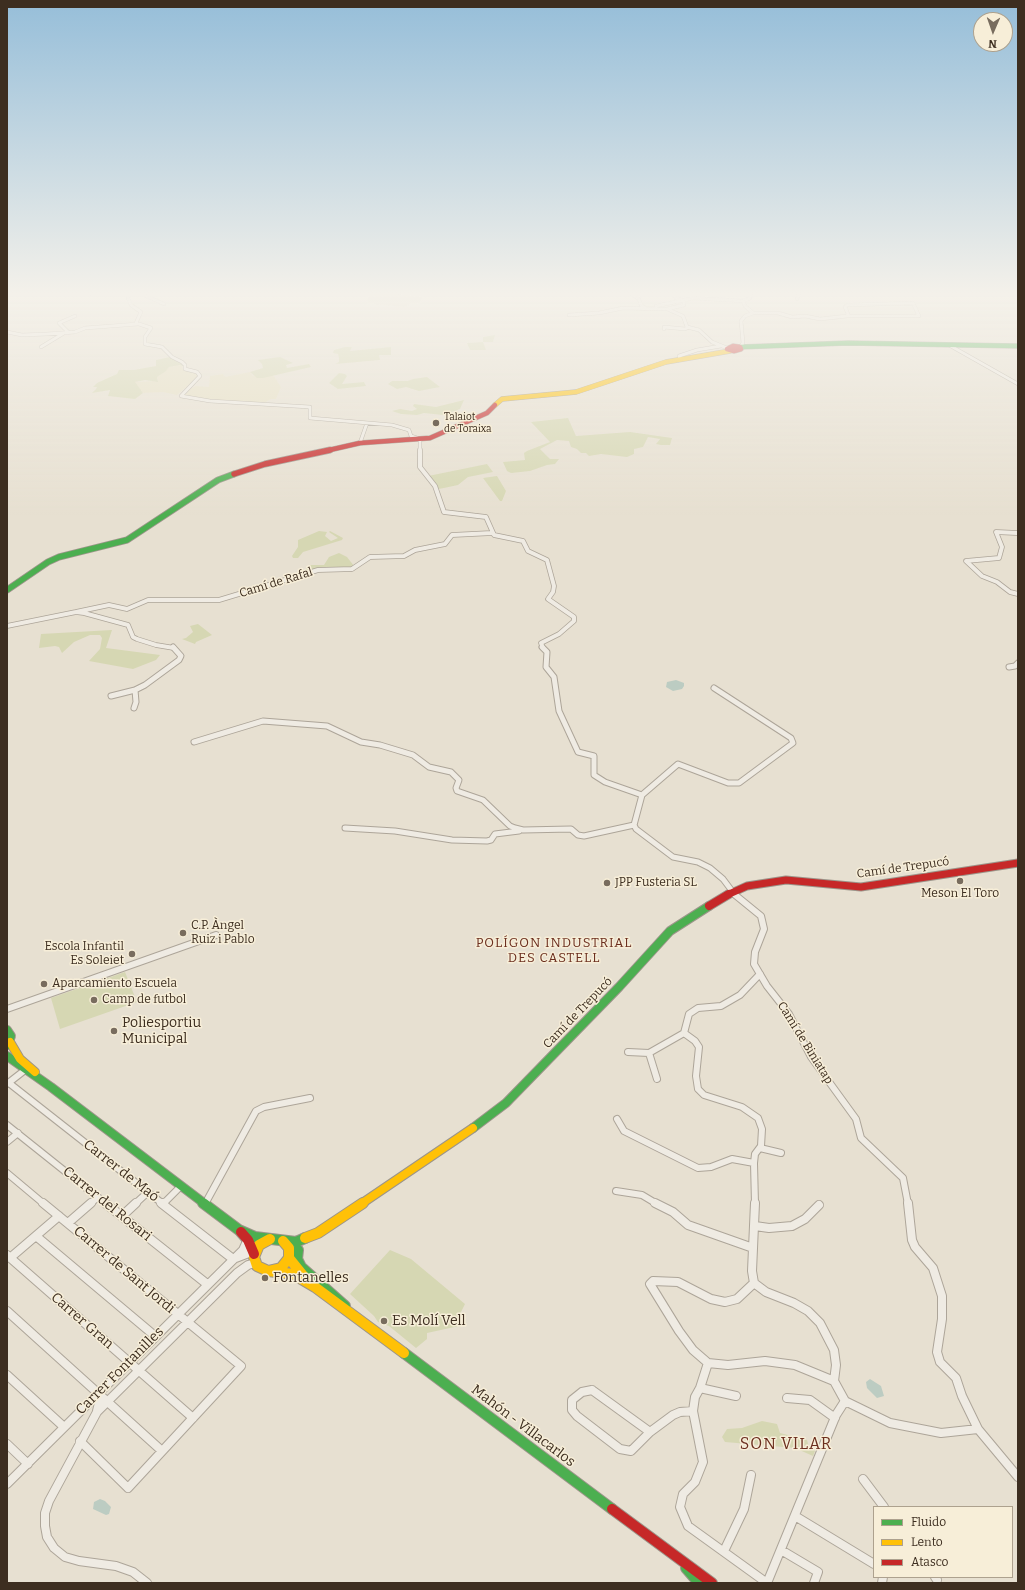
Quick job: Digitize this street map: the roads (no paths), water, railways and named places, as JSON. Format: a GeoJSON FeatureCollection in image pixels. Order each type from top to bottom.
{"type":"FeatureCollection","features":[{"type":"Feature","properties":{"kind":"main road"},"geometry":{"type":"LineString","coordinates":[[7,590],[48,562],[59,557],[127,540],[218,480],[279,460],[360,443],[422,440],[435,437],[487,413],[502,399],[576,392],[650,367]]}},
{"type":"Feature","properties":{"kind":"main road","name":"Camí de Trepucó"},"geometry":{"type":"LineString","coordinates":[[318,1233],[470,1130],[506,1103],[619,987],[670,931],[732,892],[747,886],[786,880],[861,887],[1018,863]]}},
{"type":"Feature","properties":{"kind":"main road"},"geometry":{"type":"LineString","coordinates":[[7,1030],[11,1034],[9,1044],[20,1059],[51,1087],[82,1112],[240,1230],[255,1237],[296,1242],[318,1233]]}},
{"type":"Feature","properties":{"kind":"main road"},"geometry":{"type":"LineString","coordinates":[[7,1056],[51,1087]]}},
{"type":"Feature","properties":{"kind":"main road"},"geometry":{"type":"LineString","coordinates":[[240,1230],[248,1240],[254,1252],[255,1263],[260,1268],[268,1271],[281,1268],[290,1257],[318,1233]]}},
{"type":"Feature","properties":{"kind":"main road"},"geometry":{"type":"LineString","coordinates":[[254,1252],[262,1243],[272,1239]]}},
{"type":"Feature","properties":{"kind":"main road"},"geometry":{"type":"LineString","coordinates":[[282,1240],[289,1248],[290,1257]]}},
{"type":"Feature","properties":{"kind":"main road","name":"Mahón - Villacarlos"},"geometry":{"type":"LineString","coordinates":[[298,1250],[297,1259],[301,1267],[338,1298],[356,1318]]}},
{"type":"Feature","properties":{"kind":"main road","name":"Mahón - Villacarlos"},"geometry":{"type":"LineString","coordinates":[[290,1257],[296,1268],[315,1287]]}},
{"type":"Feature","properties":{"kind":"main road","name":"Mahón - Villacarlos"},"geometry":{"type":"LineString","coordinates":[[268,1271],[293,1274],[315,1287],[674,1555]]}},
{"type":"Feature","properties":{"kind":"main road"},"geometry":{"type":"LineString","coordinates":[[674,1555],[699,1583]]}},
{"type":"Feature","properties":{"kind":"main road"},"geometry":{"type":"LineString","coordinates":[[674,1555],[712,1583]]}},
{"type":"Feature","properties":{"kind":"street"},"geometry":{"type":"LineString","coordinates":[[185,367],[185,369],[197,372],[200,376],[186,388],[181,396],[210,402],[310,408],[310,416],[314,419],[403,427],[409,431],[413,437],[422,440],[420,467],[435,486],[444,512],[486,517],[494,535],[523,541],[527,546],[528,551],[547,560],[554,586],[553,592],[548,599],[574,617],[574,621],[558,634],[541,643],[541,646],[547,652],[546,667],[554,676],[559,710],[578,752],[594,756],[594,775],[605,782],[642,795]]}},
{"type":"Feature","properties":{"kind":"street"},"geometry":{"type":"LineString","coordinates":[[988,367],[1018,384]]}},
{"type":"Feature","properties":{"kind":"street"},"geometry":{"type":"LineString","coordinates":[[360,443],[367,423]]}},
{"type":"Feature","properties":{"kind":"street"},"geometry":{"type":"LineString","coordinates":[[1017,533],[996,532],[1002,547],[999,558],[966,561],[982,576],[997,582],[1010,592],[1018,594]]}},
{"type":"Feature","properties":{"kind":"street","name":"Camí de Rafal"},"geometry":{"type":"LineString","coordinates":[[7,626],[109,605],[127,609],[148,600],[219,600],[318,570],[352,569],[370,557],[404,556],[415,550],[445,544],[452,535],[492,533]]}},
{"type":"Feature","properties":{"kind":"street"},"geometry":{"type":"LineString","coordinates":[[76,612],[128,625],[133,637],[156,644],[171,646],[179,652],[181,656],[179,660],[145,685],[135,690],[111,696]]}},
{"type":"Feature","properties":{"kind":"street"},"geometry":{"type":"LineString","coordinates":[[1009,667],[1015,666],[1018,663]]}},
{"type":"Feature","properties":{"kind":"street"},"geometry":{"type":"LineString","coordinates":[[345,828],[395,831],[452,840],[480,841],[491,840],[494,834],[523,830],[571,829],[584,836],[634,825],[642,795],[678,764],[728,784],[739,783],[793,743],[791,738],[714,688]]}},
{"type":"Feature","properties":{"kind":"street"},"geometry":{"type":"LineString","coordinates":[[134,708],[136,702],[135,690]]}},
{"type":"Feature","properties":{"kind":"street"},"geometry":{"type":"LineString","coordinates":[[194,742],[263,721],[327,726],[361,742],[380,745],[413,755],[429,767],[451,772],[459,780],[456,788],[457,791],[483,800],[510,826],[523,830]]}},
{"type":"Feature","properties":{"kind":"street","name":"Camí de Biniatap"},"geometry":{"type":"LineString","coordinates":[[634,825],[636,829],[673,856],[698,862],[710,868],[723,879],[732,892],[761,916],[764,923],[764,929],[755,952],[754,964],[789,1014],[812,1057],[856,1119],[861,1138],[903,1178],[911,1218],[912,1240],[915,1248],[933,1268],[938,1279],[942,1296],[942,1319],[937,1352],[940,1362],[956,1378],[962,1396],[978,1429],[1018,1477]]}},
{"type":"Feature","properties":{"kind":"street"},"geometry":{"type":"LineString","coordinates":[[7,1009],[216,935]]}},
{"type":"Feature","properties":{"kind":"street"},"geometry":{"type":"LineString","coordinates":[[628,1052],[650,1053],[684,1033],[689,1014],[698,1008],[721,1006],[740,995],[760,974]]}},
{"type":"Feature","properties":{"kind":"street"},"geometry":{"type":"LineString","coordinates":[[684,1033],[695,1041],[699,1047],[696,1076],[698,1089],[704,1095],[742,1107],[758,1118],[762,1134],[760,1148],[755,1154],[754,1163],[755,1226],[752,1248],[752,1271],[754,1283],[766,1292],[794,1303],[808,1311],[820,1323],[834,1350],[836,1365],[834,1381],[845,1401],[890,1423],[941,1433],[978,1429]]}},
{"type":"Feature","properties":{"kind":"street"},"geometry":{"type":"LineString","coordinates":[[650,1053],[657,1079]]}},
{"type":"Feature","properties":{"kind":"street"},"geometry":{"type":"LineString","coordinates":[[8,1084],[26,1070]]}},
{"type":"Feature","properties":{"kind":"street","name":"Carrer de Maó"},"geometry":{"type":"LineString","coordinates":[[8,1084],[233,1259]]}},
{"type":"Feature","properties":{"kind":"street"},"geometry":{"type":"LineString","coordinates":[[205,1204],[241,1138],[247,1131],[250,1119],[256,1111],[264,1107],[310,1098]]}},
{"type":"Feature","properties":{"kind":"street"},"geometry":{"type":"LineString","coordinates":[[617,1119],[624,1131],[698,1168],[711,1166],[732,1159],[754,1163]]}},
{"type":"Feature","properties":{"kind":"street","name":"Carrer del Rosari"},"geometry":{"type":"LineString","coordinates":[[7,1124],[207,1284]]}},
{"type":"Feature","properties":{"kind":"street"},"geometry":{"type":"LineString","coordinates":[[7,1142],[18,1133]]}},
{"type":"Feature","properties":{"kind":"street"},"geometry":{"type":"LineString","coordinates":[[760,1148],[781,1153]]}},
{"type":"Feature","properties":{"kind":"street","name":"Carrer de Sant Jordi"},"geometry":{"type":"LineString","coordinates":[[7,1173],[241,1366],[193,1418]]}},
{"type":"Feature","properties":{"kind":"street"},"geometry":{"type":"LineString","coordinates":[[163,1204],[181,1186]]}},
{"type":"Feature","properties":{"kind":"street"},"geometry":{"type":"LineString","coordinates":[[616,1191],[642,1195],[673,1212],[688,1225],[752,1248]]}},
{"type":"Feature","properties":{"kind":"street"},"geometry":{"type":"LineString","coordinates":[[122,1216],[148,1192]]}},
{"type":"Feature","properties":{"kind":"street"},"geometry":{"type":"LineString","coordinates":[[68,1223],[98,1197]]}},
{"type":"Feature","properties":{"kind":"street"},"geometry":{"type":"LineString","coordinates":[[755,1226],[769,1228],[792,1226],[806,1219],[819,1205]]}},
{"type":"Feature","properties":{"kind":"street"},"geometry":{"type":"LineString","coordinates":[[9,1256],[36,1236],[59,1216]]}},
{"type":"Feature","properties":{"kind":"street"},"geometry":{"type":"LineString","coordinates":[[36,1236],[155,1336]]}},
{"type":"Feature","properties":{"kind":"street","name":"Carrer Fontanilles"},"geometry":{"type":"LineString","coordinates":[[7,1484],[64,1427],[100,1394],[155,1336],[243,1250],[248,1240]]}},
{"type":"Feature","properties":{"kind":"street","name":"Carrer Fontanilles"},"geometry":{"type":"LineString","coordinates":[[233,1259],[254,1252]]}},
{"type":"Feature","properties":{"kind":"street","name":"Carrer Gran"},"geometry":{"type":"LineString","coordinates":[[9,1256],[193,1418]]}},
{"type":"Feature","properties":{"kind":"street","name":"Carrer Fontanilles"},"geometry":{"type":"LineString","coordinates":[[97,1412],[237,1273],[248,1265],[255,1263]]}},
{"type":"Feature","properties":{"kind":"street"},"geometry":{"type":"LineString","coordinates":[[754,1283],[737,1299],[725,1302],[711,1299],[678,1282],[653,1281],[650,1284],[679,1331],[693,1350],[708,1363],[728,1365],[765,1361],[795,1366],[834,1381]]}},
{"type":"Feature","properties":{"kind":"street"},"geometry":{"type":"LineString","coordinates":[[7,1311],[162,1451]]}},
{"type":"Feature","properties":{"kind":"street"},"geometry":{"type":"LineString","coordinates":[[708,1363],[700,1388],[695,1397],[693,1411],[703,1462],[695,1482],[683,1494],[680,1507],[688,1526],[767,1583],[835,1418],[845,1401]]}},
{"type":"Feature","properties":{"kind":"street"},"geometry":{"type":"LineString","coordinates":[[7,1375],[64,1427]]}},
{"type":"Feature","properties":{"kind":"street"},"geometry":{"type":"LineString","coordinates":[[700,1388],[736,1396]]}},
{"type":"Feature","properties":{"kind":"street"},"geometry":{"type":"LineString","coordinates":[[650,1432],[592,1390],[582,1392],[572,1400],[572,1410],[577,1416],[620,1449],[631,1451],[650,1432],[673,1415],[680,1412],[693,1411]]}},
{"type":"Feature","properties":{"kind":"street"},"geometry":{"type":"LineString","coordinates":[[100,1394],[97,1412],[49,1501],[45,1513],[47,1537],[54,1548],[65,1556],[79,1561],[116,1566],[133,1572],[147,1583]]}},
{"type":"Feature","properties":{"kind":"street"},"geometry":{"type":"LineString","coordinates":[[787,1398],[810,1400],[835,1418]]}},
{"type":"Feature","properties":{"kind":"street"},"geometry":{"type":"LineString","coordinates":[[80,1441],[128,1488],[193,1418]]}},
{"type":"Feature","properties":{"kind":"street"},"geometry":{"type":"LineString","coordinates":[[7,1444],[28,1464]]}},
{"type":"Feature","properties":{"kind":"street"},"geometry":{"type":"LineString","coordinates":[[724,1551],[744,1509],[750,1475]]}},
{"type":"Feature","properties":{"kind":"street"},"geometry":{"type":"LineString","coordinates":[[863,1479],[883,1506]]}},
{"type":"Feature","properties":{"kind":"street"},"geometry":{"type":"LineString","coordinates":[[795,1516],[873,1563]]}},
{"type":"Feature","properties":{"kind":"street"},"geometry":{"type":"LineString","coordinates":[[781,1550],[818,1572],[814,1583]]}},
{"type":"Feature","properties":{"kind":"place","name":"Talaiot de Toraixa"},"geometry":{"type":"Point","coordinates":[436,423]}},
{"type":"Feature","properties":{"kind":"place","name":"Meson El Toro"},"geometry":{"type":"Point","coordinates":[960,881]}},
{"type":"Feature","properties":{"kind":"place","name":"JPP Fusteria SL"},"geometry":{"type":"Point","coordinates":[607,883]}},
{"type":"Feature","properties":{"kind":"place","name":"C.P. Àngel Ruiz i Pablo"},"geometry":{"type":"Point","coordinates":[183,933]}},
{"type":"Feature","properties":{"kind":"place","name":"Escola Infantil Es Soleiet"},"geometry":{"type":"Point","coordinates":[132,954]}},
{"type":"Feature","properties":{"kind":"place","name":"Aparcamiento Escuela"},"geometry":{"type":"Point","coordinates":[44,984]}},
{"type":"Feature","properties":{"kind":"place","name":"Camp de futbol"},"geometry":{"type":"Point","coordinates":[94,1000]}},
{"type":"Feature","properties":{"kind":"place","name":"Poliesportiu Municipal"},"geometry":{"type":"Point","coordinates":[114,1031]}},
{"type":"Feature","properties":{"kind":"place","name":"Fontanelles"},"geometry":{"type":"Point","coordinates":[265,1278]}},
{"type":"Feature","properties":{"kind":"place","name":"Es Molí Vell"},"geometry":{"type":"Point","coordinates":[384,1321]}},
{"type":"Feature","properties":{"kind":"district","name":"POLÍGON INDUSTRIAL DES CASTELL"},"geometry":{"type":"Point","coordinates":[554,950]}},
{"type":"Feature","properties":{"kind":"district","name":"SON VILAR"},"geometry":{"type":"Point","coordinates":[786,1445]}}]}
